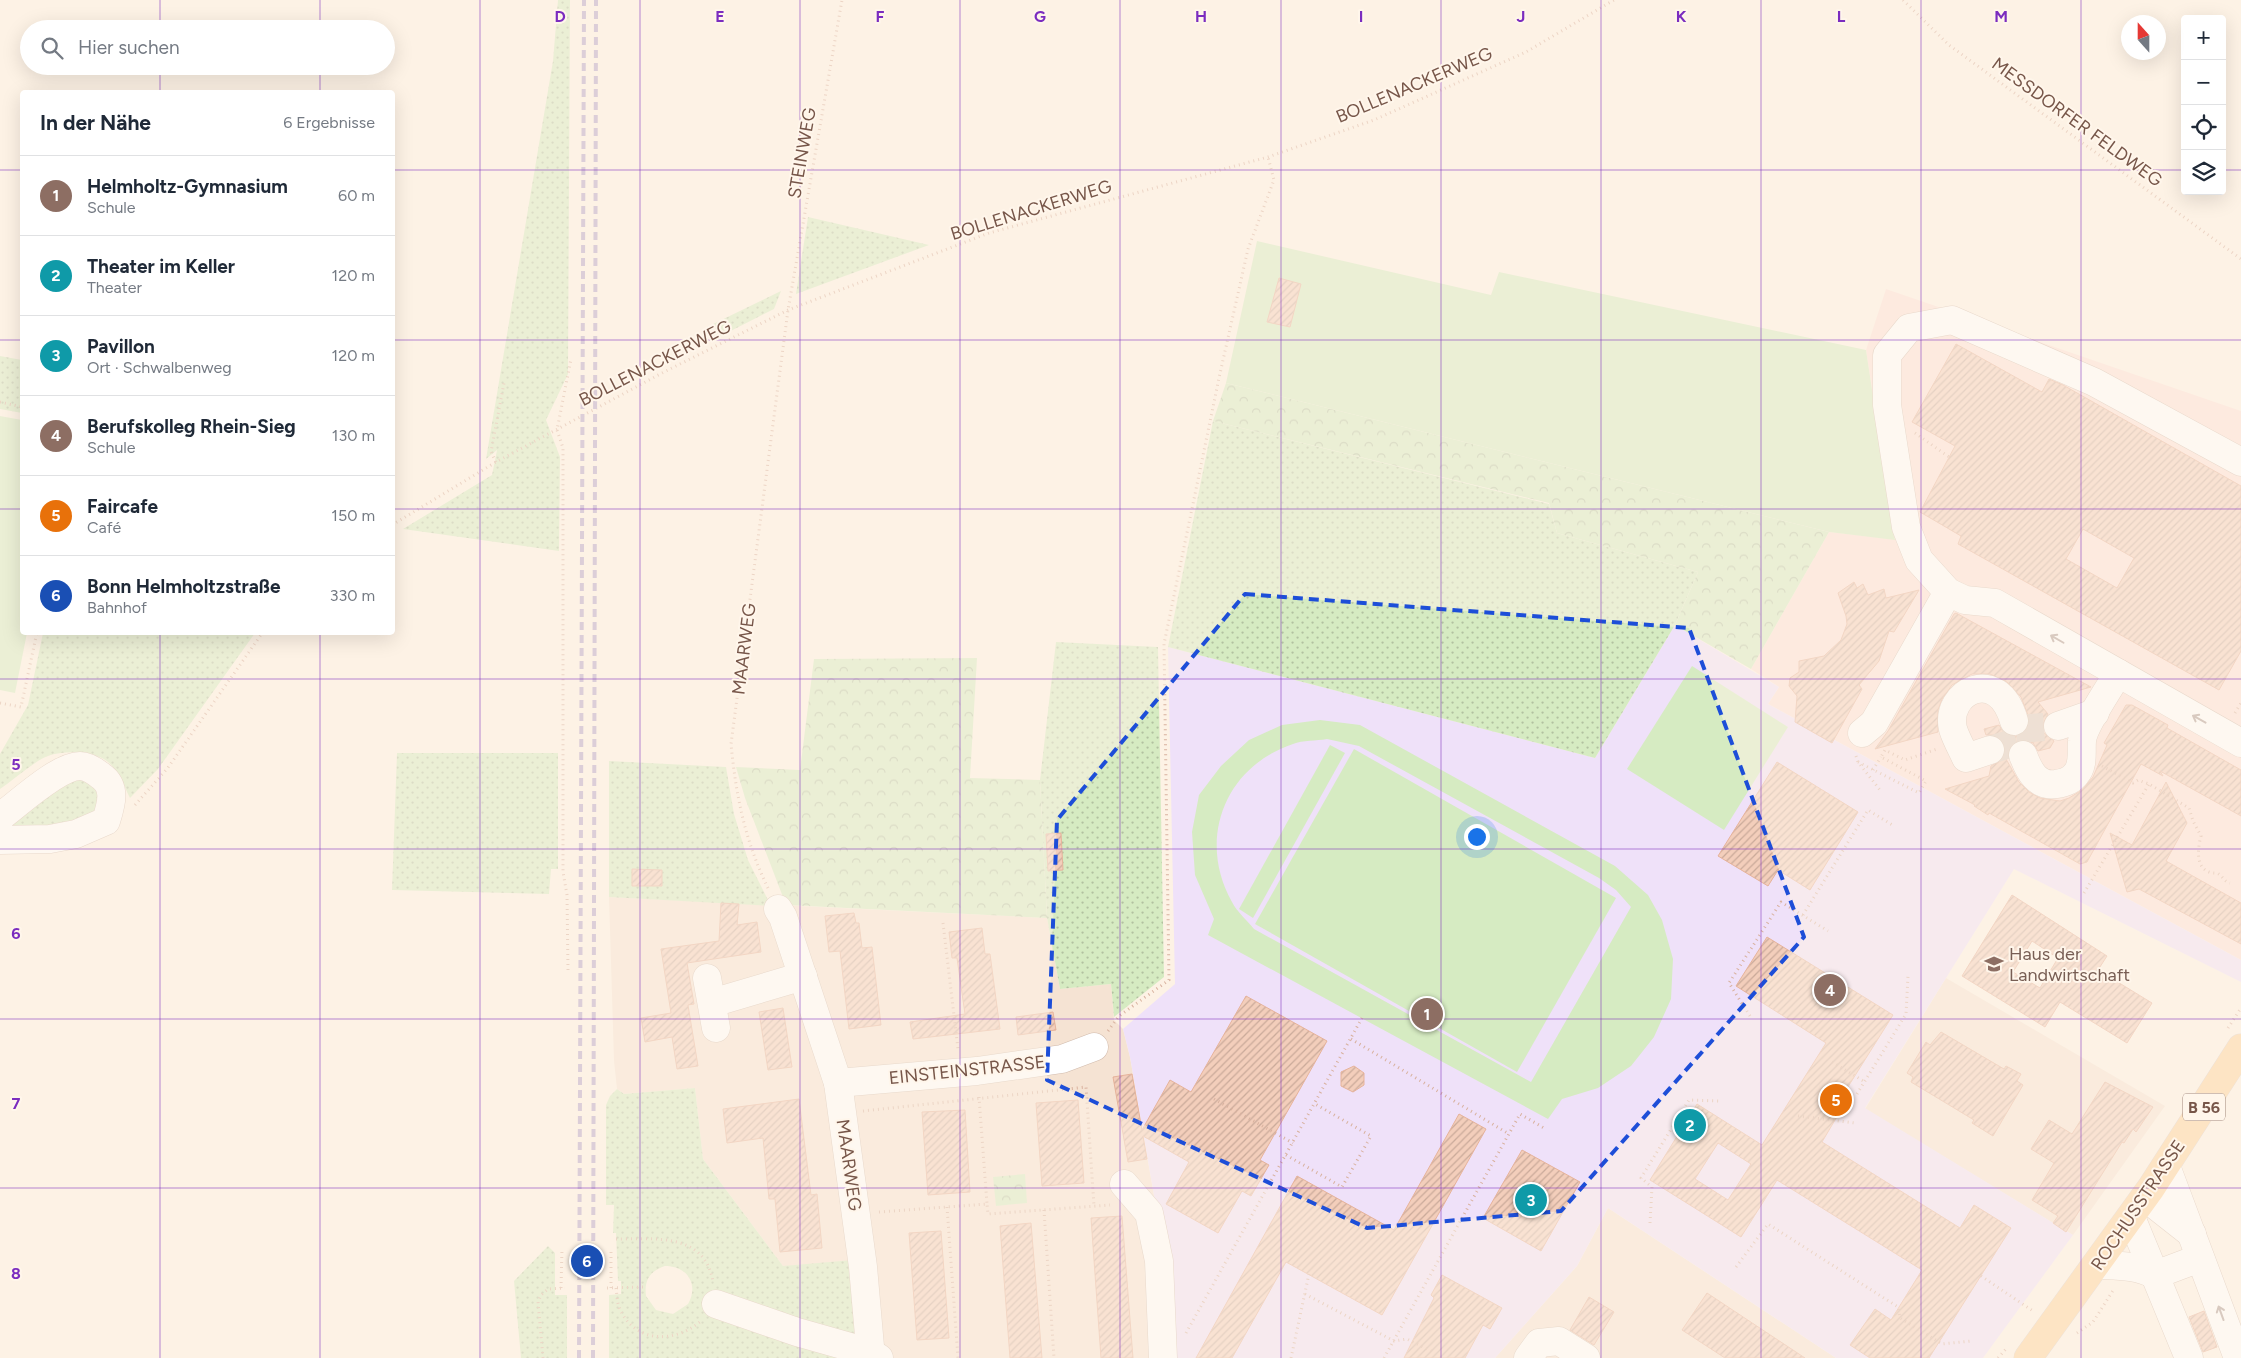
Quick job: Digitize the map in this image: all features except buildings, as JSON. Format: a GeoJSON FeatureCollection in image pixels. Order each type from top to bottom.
{"type":"FeatureCollection","features":[{"type":"Feature","properties":{"kind":"main road","name":"ROCHUSSTRASSE"},"geometry":{"type":"LineString","coordinates":[[2028,1358],[2138,1207],[2241,1048]]}},
{"type":"Feature","properties":{"kind":"street"},"geometry":{"type":"LineString","coordinates":[[2241,462],[2094,382],[1952,320],[1909,328],[1887,355],[1887,405],[1906,528],[1919,560],[1948,592],[1965,600],[1995,603],[2241,742]]}},
{"type":"Feature","properties":{"kind":"street"},"geometry":{"type":"LineString","coordinates":[[1862,733],[1874,723],[1948,592]]}},
{"type":"Feature","properties":{"kind":"street"},"geometry":{"type":"LineString","coordinates":[[2023,755],[2028,768],[2036,780],[2048,785],[2065,783],[2077,774],[2082,754],[2082,739],[2118,673]]}},
{"type":"Feature","properties":{"kind":"street"},"geometry":{"type":"LineString","coordinates":[[1990,750],[1966,758],[1953,728],[1954,711],[1960,699],[1968,692],[1986,689],[2001,694],[2007,701],[2014,721]]}},
{"type":"Feature","properties":{"kind":"street"},"geometry":{"type":"LineString","coordinates":[[2058,726],[2095,713]]}},
{"type":"Feature","properties":{"kind":"street"},"geometry":{"type":"LineString","coordinates":[[0,817],[63,771],[80,766],[94,771],[107,780],[112,794],[106,821],[76,834],[50,839],[0,840]]}},
{"type":"Feature","properties":{"kind":"street","name":"MAARWEG"},"geometry":{"type":"LineString","coordinates":[[778,908],[783,917],[838,1083],[874,1356]]}},
{"type":"Feature","properties":{"kind":"street"},"geometry":{"type":"LineString","coordinates":[[712,1003],[803,976]]}},
{"type":"Feature","properties":{"kind":"street","name":"EINSTEINSTRASSE"},"geometry":{"type":"LineString","coordinates":[[838,1083],[977,1071],[1062,1059],[1094,1047]]}},
{"type":"Feature","properties":{"kind":"street"},"geometry":{"type":"LineString","coordinates":[[2166,1166],[2238,1358]]}},
{"type":"Feature","properties":{"kind":"street"},"geometry":{"type":"LineString","coordinates":[[1124,1184],[1149,1213],[1159,1261],[1163,1358]]}},
{"type":"Feature","properties":{"kind":"street"},"geometry":{"type":"LineString","coordinates":[[2138,1207],[2196,1246]]}},
{"type":"Feature","properties":{"kind":"street"},"geometry":{"type":"LineString","coordinates":[[2138,1207],[2143,1271],[2189,1358]]}},
{"type":"Feature","properties":{"kind":"street"},"geometry":{"type":"LineString","coordinates":[[2097,1265],[2143,1271],[2196,1246]]}},
{"type":"Feature","properties":{"kind":"street"},"geometry":{"type":"LineString","coordinates":[[712,1302],[797,1332],[874,1356]]}},
{"type":"Feature","properties":{"kind":"street"},"geometry":{"type":"LineString","coordinates":[[1528,1358],[1539,1343],[1559,1341],[1586,1358]]}},
{"type":"Feature","properties":{"kind":"path","name":"STEINWEG"},"geometry":{"type":"LineString","coordinates":[[788,310],[842,0]]}},
{"type":"Feature","properties":{"kind":"path","name":"BOLLENACKERWEG"},"geometry":{"type":"LineString","coordinates":[[395,523],[496,462],[664,372],[788,310],[989,233],[1268,157],[1374,120],[1526,52],[1614,0]]}},
{"type":"Feature","properties":{"kind":"path","name":"MESSDORFER FELDWEG"},"geometry":{"type":"LineString","coordinates":[[1903,0],[1949,45],[2241,259]]}},
{"type":"Feature","properties":{"kind":"path"},"geometry":{"type":"LineString","coordinates":[[1094,1047],[1119,1016],[1169,980],[1164,644],[1219,378],[1248,249],[1274,180],[1268,157]]}},
{"type":"Feature","properties":{"kind":"path","name":"MAARWEG"},"geometry":{"type":"LineString","coordinates":[[778,908],[752,853],[741,818],[731,744],[788,310]]}},
{"type":"Feature","properties":{"kind":"path"},"geometry":{"type":"LineString","coordinates":[[568,970],[567,895],[563,872],[563,448],[557,430],[571,359]]}},
{"type":"Feature","properties":{"kind":"path"},"geometry":{"type":"LineString","coordinates":[[496,462],[491,452],[504,383]]}},
{"type":"Feature","properties":{"kind":"path"},"geometry":{"type":"LineString","coordinates":[[0,402],[20,406]]}},
{"type":"Feature","properties":{"kind":"path"},"geometry":{"type":"LineString","coordinates":[[1912,432],[1949,457]]}},
{"type":"Feature","properties":{"kind":"path"},"geometry":{"type":"LineString","coordinates":[[0,703],[21,708],[36,635]]}},
{"type":"Feature","properties":{"kind":"path"},"geometry":{"type":"LineString","coordinates":[[106,821],[135,804],[167,769],[261,635]]}},
{"type":"Feature","properties":{"kind":"path"},"geometry":{"type":"LineString","coordinates":[[1873,770],[1885,750],[1905,760],[1959,742]]}},
{"type":"Feature","properties":{"kind":"path"},"geometry":{"type":"LineString","coordinates":[[2082,754],[2132,783],[2138,780],[2149,784],[2189,808],[2201,836],[2197,850],[2202,866],[2207,872],[2216,873],[2226,882],[2230,883]]}},
{"type":"Feature","properties":{"kind":"path"},"geometry":{"type":"LineString","coordinates":[[1858,762],[1919,794],[1926,781],[1881,758]]}},
{"type":"Feature","properties":{"kind":"path"},"geometry":{"type":"LineString","coordinates":[[2084,893],[2149,784]]}},
{"type":"Feature","properties":{"kind":"path"},"geometry":{"type":"LineString","coordinates":[[1803,915],[1868,810],[1894,826]]}},
{"type":"Feature","properties":{"kind":"path"},"geometry":{"type":"LineString","coordinates":[[1750,1016],[1729,983],[1781,902],[1828,931]]}},
{"type":"Feature","properties":{"kind":"path"},"geometry":{"type":"LineString","coordinates":[[943,923],[959,1057]]}},
{"type":"Feature","properties":{"kind":"path"},"geometry":{"type":"LineString","coordinates":[[1857,1094],[1906,1014],[1908,976]]}},
{"type":"Feature","properties":{"kind":"path"},"geometry":{"type":"LineString","coordinates":[[1185,1341],[1186,1333],[1362,1018]]}},
{"type":"Feature","properties":{"kind":"path"},"geometry":{"type":"LineString","coordinates":[[1351,1040],[1509,1134]]}},
{"type":"Feature","properties":{"kind":"path"},"geometry":{"type":"LineString","coordinates":[[1832,1062],[1864,1082]]}},
{"type":"Feature","properties":{"kind":"path"},"geometry":{"type":"LineString","coordinates":[[979,1098],[988,1214],[1094,1206],[1086,1087]]}},
{"type":"Feature","properties":{"kind":"path"},"geometry":{"type":"LineString","coordinates":[[1214,1099],[1293,1143]]}},
{"type":"Feature","properties":{"kind":"path"},"geometry":{"type":"LineString","coordinates":[[1650,1223],[1652,1187],[1641,1178],[1689,1100],[1719,1101]]}},
{"type":"Feature","properties":{"kind":"path"},"geometry":{"type":"LineString","coordinates":[[1286,1155],[1342,1187],[1357,1161],[1371,1136],[1315,1104]]}},
{"type":"Feature","properties":{"kind":"path"},"geometry":{"type":"LineString","coordinates":[[1384,1358],[1520,1114],[1544,1128]]}},
{"type":"Feature","properties":{"kind":"path"},"geometry":{"type":"LineString","coordinates":[[1798,1116],[1855,1123]]}},
{"type":"Feature","properties":{"kind":"path"},"geometry":{"type":"LineString","coordinates":[[856,1214],[987,1204]]}},
{"type":"Feature","properties":{"kind":"path"},"geometry":{"type":"LineString","coordinates":[[947,1208],[958,1358]]}},
{"type":"Feature","properties":{"kind":"path"},"geometry":{"type":"LineString","coordinates":[[1044,1210],[1054,1358]]}},
{"type":"Feature","properties":{"kind":"path"},"geometry":{"type":"LineString","coordinates":[[1736,1267],[1768,1224],[1898,1307],[1900,1318],[1942,1344],[1971,1340]]}},
{"type":"Feature","properties":{"kind":"path"},"geometry":{"type":"LineString","coordinates":[[616,1239],[665,1239],[681,1242],[697,1250],[712,1273],[712,1302],[693,1328],[675,1336],[658,1337],[642,1332],[631,1324],[619,1307],[616,1288]]}},
{"type":"Feature","properties":{"kind":"path"},"geometry":{"type":"LineString","coordinates":[[611,1249],[609,1288],[645,1288]]}},
{"type":"Feature","properties":{"kind":"path"},"geometry":{"type":"LineString","coordinates":[[542,1358],[538,1302],[541,1295],[548,1289],[563,1288],[562,1250]]}},
{"type":"Feature","properties":{"kind":"path"},"geometry":{"type":"LineString","coordinates":[[2072,1336],[2093,1322],[2115,1288],[2126,1278],[2143,1271]]}},
{"type":"Feature","properties":{"kind":"path"},"geometry":{"type":"LineString","coordinates":[[1290,1358],[1309,1274]]}},
{"type":"Feature","properties":{"kind":"path"},"geometry":{"type":"LineString","coordinates":[[1981,1276],[2037,1314]]}},
{"type":"Feature","properties":{"kind":"path"},"geometry":{"type":"LineString","coordinates":[[1305,1294],[1394,1341],[1407,1339],[1433,1352]]}},
{"type":"Feature","properties":{"kind":"highlighted area"},"geometry":{"type":"Polygon","coordinates":[[[1245,594],[1689,628],[1804,937],[1561,1211],[1367,1228],[1047,1080],[1057,820],[1245,594]]]}},
{"type":"Feature","properties":{"kind":"shaded area"},"geometry":{"type":"Polygon","coordinates":[[[1886,289],[2241,411],[2241,960],[1768,704],[1779,687],[1751,669],[1829,532],[1895,539],[1866,350],[1886,289]]]}},
{"type":"Feature","properties":{"kind":"shaded area"},"geometry":{"type":"Polygon","coordinates":[[[1675,625],[1779,687],[1768,704],[2241,960],[2241,982],[2014,869],[1865,1108],[2073,1235],[1983,1358],[1836,1358],[1608,1208],[1577,1266],[1495,1358],[1169,1358],[1162,1242],[1130,1057],[1123,1029],[1175,984],[1168,647],[1595,758],[1675,625]]]}},
{"type":"Feature","properties":{"kind":"shaded area"},"geometry":{"type":"Polygon","coordinates":[[[609,897],[1047,918],[1060,989],[1111,984],[1114,1020],[1123,1029],[1130,1057],[1162,1242],[1169,1358],[859,1358],[783,1266],[703,1159],[695,1088],[624,1094],[617,1089],[614,1061],[609,897]]]}},
{"type":"Feature","properties":{"kind":"shaded area"},"geometry":{"type":"Polygon","coordinates":[[[1946,978],[2165,1106],[2073,1235],[1865,1109],[1946,978]]]}},
{"type":"Feature","properties":{"kind":"shaded area"},"geometry":{"type":"Polygon","coordinates":[[[1608,1208],[1836,1358],[1495,1358],[1577,1266],[1608,1208]]]}},
{"type":"Feature","properties":{"kind":"green space"},"geometry":{"type":"Polygon","coordinates":[[[558,0],[570,0],[568,374],[546,420],[560,457],[559,551],[403,529],[492,475],[497,450],[486,459],[553,61],[558,0]]]}},
{"type":"Feature","properties":{"kind":"green space"},"geometry":{"type":"Polygon","coordinates":[[[808,217],[929,245],[796,294],[808,217]]]}},
{"type":"Feature","properties":{"kind":"green space"},"geometry":{"type":"Polygon","coordinates":[[[1257,241],[1491,295],[1499,272],[1866,350],[1895,540],[1829,532],[1226,383],[1257,241]]]}},
{"type":"Feature","properties":{"kind":"green space"},"geometry":{"type":"Polygon","coordinates":[[[781,291],[774,309],[713,340],[707,327],[781,291]]]}},
{"type":"Feature","properties":{"kind":"green space"},"geometry":{"type":"Polygon","coordinates":[[[0,356],[20,360],[20,413],[0,409],[0,356]]]}},
{"type":"Feature","properties":{"kind":"green space"},"geometry":{"type":"Polygon","coordinates":[[[1226,383],[1829,532],[1751,669],[1675,625],[1698,572],[1557,533],[1549,503],[1213,421],[1226,383]]]}},
{"type":"Feature","properties":{"kind":"green space"},"geometry":{"type":"Polygon","coordinates":[[[0,416],[20,420],[20,635],[27,635],[15,693],[0,690],[0,416]]]}},
{"type":"Feature","properties":{"kind":"green space"},"geometry":{"type":"Polygon","coordinates":[[[1213,421],[1549,504],[1557,533],[1698,572],[1675,625],[1595,758],[1168,647],[1213,421]]]}},
{"type":"Feature","properties":{"kind":"green space"},"geometry":{"type":"Polygon","coordinates":[[[43,635],[254,635],[158,769],[130,798],[118,774],[108,762],[95,756],[71,752],[43,758],[0,789],[0,754],[28,705],[43,635]]]}},
{"type":"Feature","properties":{"kind":"green space"},"geometry":{"type":"Polygon","coordinates":[[[1056,642],[1158,647],[1164,977],[1114,1017],[1111,984],[1060,989],[1047,918],[1040,780],[1056,642]]]}},
{"type":"Feature","properties":{"kind":"green space"},"geometry":{"type":"Polygon","coordinates":[[[977,658],[970,778],[1040,780],[1047,918],[786,905],[745,798],[736,767],[800,770],[814,659],[977,658]]]}},
{"type":"Feature","properties":{"kind":"green space"},"geometry":{"type":"Polygon","coordinates":[[[1692,666],[1788,727],[1724,830],[1627,769],[1692,666]]]}},
{"type":"Feature","properties":{"kind":"green space"},"geometry":{"type":"Polygon","coordinates":[[[1320,720],[1360,725],[1615,866],[1648,895],[1662,920],[1673,959],[1671,999],[1654,1037],[1631,1066],[1598,1088],[1562,1099],[1548,1119],[1208,935],[1214,919],[1195,875],[1192,832],[1199,795],[1221,766],[1249,740],[1282,725],[1320,720]],[[1327,739],[1293,744],[1269,755],[1249,770],[1234,788],[1224,808],[1218,831],[1217,854],[1222,878],[1232,902],[1239,913],[1254,929],[1531,1082],[1631,907],[1616,890],[1599,878],[1359,746],[1327,739]]]}},
{"type":"Feature","properties":{"kind":"green space"},"geometry":{"type":"Polygon","coordinates":[[[1330,745],[1345,753],[1253,918],[1239,909],[1330,745]]]}},
{"type":"Feature","properties":{"kind":"green space"},"geometry":{"type":"Polygon","coordinates":[[[1354,749],[1616,898],[1517,1072],[1255,924],[1354,749]]]}},
{"type":"Feature","properties":{"kind":"green space"},"geometry":{"type":"Polygon","coordinates":[[[397,753],[558,753],[558,869],[551,869],[549,894],[392,890],[397,753]]]}},
{"type":"Feature","properties":{"kind":"green space"},"geometry":{"type":"Polygon","coordinates":[[[609,761],[726,767],[734,814],[748,860],[771,906],[609,897],[609,761]]]}},
{"type":"Feature","properties":{"kind":"green space"},"geometry":{"type":"Polygon","coordinates":[[[81,779],[94,788],[100,803],[90,817],[14,833],[10,825],[11,823],[68,783],[81,779]]]}},
{"type":"Feature","properties":{"kind":"green space"},"geometry":{"type":"Polygon","coordinates":[[[695,1088],[703,1159],[783,1266],[853,1260],[860,1330],[850,1358],[609,1358],[609,1295],[621,1294],[621,1281],[618,1281],[616,1233],[613,1233],[614,1205],[606,1205],[606,1105],[610,1096],[617,1089],[624,1094],[695,1088]],[[665,1266],[652,1273],[647,1281],[646,1296],[656,1310],[673,1314],[688,1304],[691,1297],[692,1284],[685,1273],[673,1267],[665,1266]]]}},
{"type":"Feature","properties":{"kind":"green space"},"geometry":{"type":"Polygon","coordinates":[[[1025,1174],[1027,1203],[996,1206],[993,1177],[1025,1174]]]}},
{"type":"Feature","properties":{"kind":"green space"},"geometry":{"type":"Polygon","coordinates":[[[548,1246],[555,1253],[555,1295],[567,1295],[567,1358],[521,1358],[514,1281],[548,1246]]]}},
{"type":"Feature","properties":{"kind":"tunnel"},"geometry":{"type":"LineString","coordinates":[[1990,750],[2020,741],[2014,721]]}},
{"type":"Feature","properties":{"kind":"tunnel"},"geometry":{"type":"LineString","coordinates":[[2016,729],[2058,726]]}},
{"type":"Feature","properties":{"kind":"railway"},"geometry":{"type":"LineString","coordinates":[[579,1358],[584,0]]}},
{"type":"Feature","properties":{"kind":"railway"},"geometry":{"type":"LineString","coordinates":[[593,1358],[596,0]]}},
{"type":"Feature","properties":{"kind":"place","name":"Haus der Landwirtschaft"},"geometry":{"type":"Point","coordinates":[1994,964]}},
{"type":"Feature","properties":{"kind":"place","name":"Berufskolleg Rhein-Sieg"},"geometry":{"type":"Point","coordinates":[1830,990]}},
{"type":"Feature","properties":{"kind":"place","name":"Helmholtz-Gymnasium"},"geometry":{"type":"Point","coordinates":[1427,1014]}},
{"type":"Feature","properties":{"kind":"place","name":"Faircafe"},"geometry":{"type":"Point","coordinates":[1836,1100]}},
{"type":"Feature","properties":{"kind":"place","name":"Theater im Keller"},"geometry":{"type":"Point","coordinates":[1690,1125]}},
{"type":"Feature","properties":{"kind":"place","name":"Pavillon"},"geometry":{"type":"Point","coordinates":[1531,1200]}},
{"type":"Feature","properties":{"kind":"place","name":"Bonn Helmholtzstraße"},"geometry":{"type":"Point","coordinates":[587,1261]}}]}
